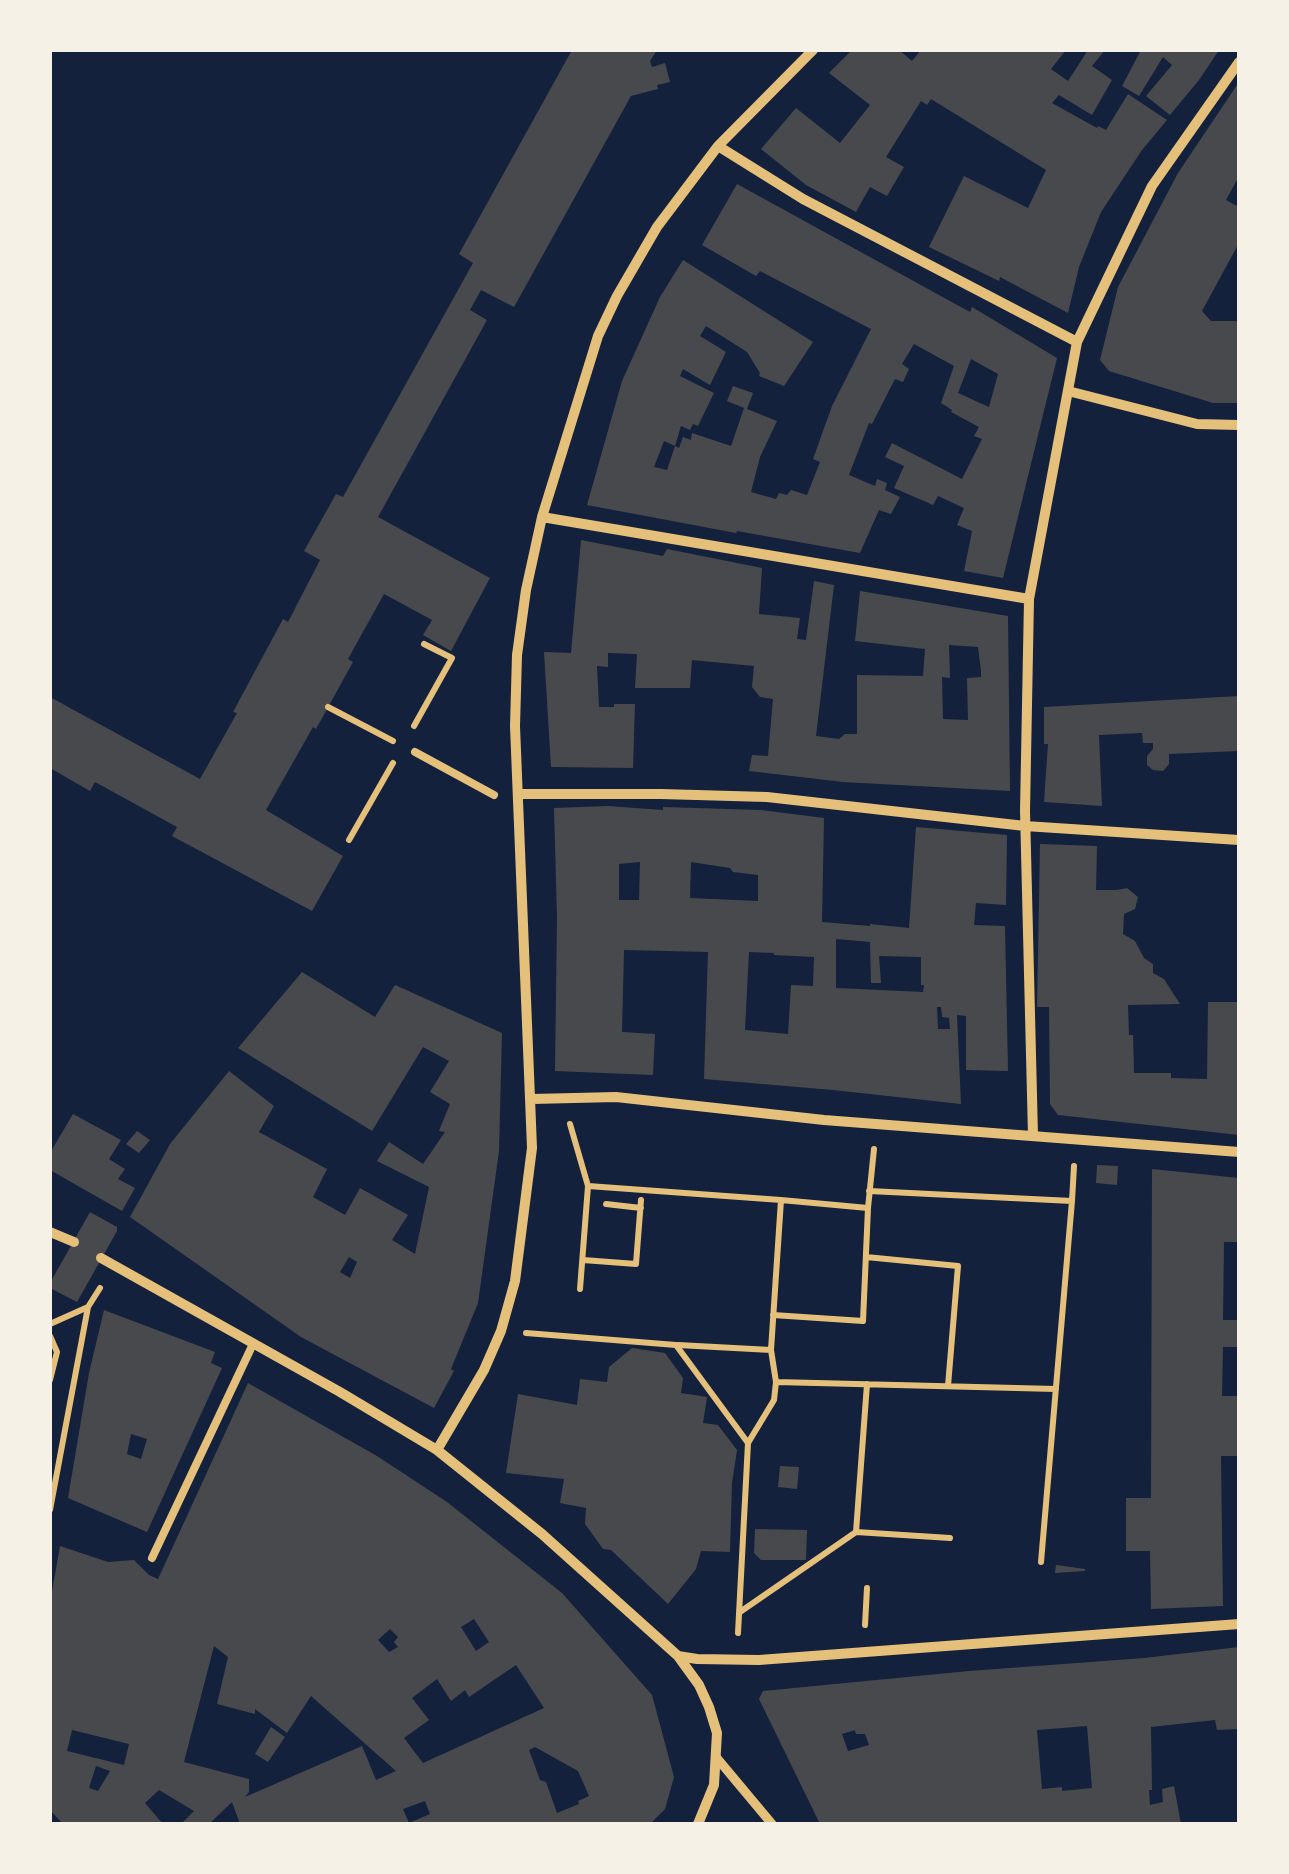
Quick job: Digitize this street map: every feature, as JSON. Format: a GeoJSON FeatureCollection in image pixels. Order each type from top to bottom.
{"type":"FeatureCollection","features":[{"type":"Feature","properties":{"kind":"street"},"geometry":{"type":"LineString","coordinates":[[437,1450],[484,1370],[501,1331],[515,1280],[532,1148],[515,726],[526,590],[542,517],[598,336],[657,227],[718,146],[814,50]]}},
{"type":"Feature","properties":{"kind":"street"},"geometry":{"type":"LineString","coordinates":[[1032,1136],[1025,826],[1029,599],[1077,342],[1152,186],[1239,62]]}},
{"type":"Feature","properties":{"kind":"street"},"geometry":{"type":"LineString","coordinates":[[718,146],[803,199],[1077,342]]}},
{"type":"Feature","properties":{"kind":"street"},"geometry":{"type":"LineString","coordinates":[[1068,391],[1197,424],[1239,425]]}},
{"type":"Feature","properties":{"kind":"street"},"geometry":{"type":"LineString","coordinates":[[542,517],[1029,599]]}},
{"type":"Feature","properties":{"kind":"street"},"geometry":{"type":"LineString","coordinates":[[518,794],[767,798],[1025,826],[1239,840]]}},
{"type":"Feature","properties":{"kind":"street"},"geometry":{"type":"LineString","coordinates":[[532,1099],[616,1098],[824,1120],[1239,1152]]}},
{"type":"Feature","properties":{"kind":"street"},"geometry":{"type":"LineString","coordinates":[[50,1232],[74,1242]]}},
{"type":"Feature","properties":{"kind":"street"},"geometry":{"type":"LineString","coordinates":[[101,1258],[437,1450],[542,1534],[678,1656],[699,1685],[717,1733],[714,1785],[698,1824]]}},
{"type":"Feature","properties":{"kind":"street"},"geometry":{"type":"LineString","coordinates":[[678,1656],[737,1659],[1239,1624]]}},
{"type":"Feature","properties":{"kind":"street"},"geometry":{"type":"LineString","coordinates":[[716,1757],[772,1824]]}},
{"type":"Feature","properties":{"kind":"lane"},"geometry":{"type":"LineString","coordinates":[[415,752],[494,795]]}},
{"type":"Feature","properties":{"kind":"lane"},"geometry":{"type":"LineString","coordinates":[[152,1558],[253,1344]]}},
{"type":"Feature","properties":{"kind":"path"},"geometry":{"type":"LineString","coordinates":[[328,707],[415,752]]}},
{"type":"Feature","properties":{"kind":"path"},"geometry":{"type":"LineString","coordinates":[[553,1098],[569,1120],[588,1186],[580,1290]]}},
{"type":"Feature","properties":{"kind":"path"},"geometry":{"type":"LineString","coordinates":[[773,1315],[863,1321],[874,1142]]}},
{"type":"Feature","properties":{"kind":"path"},"geometry":{"type":"LineString","coordinates":[[1041,1562],[1074,1174]]}},
{"type":"Feature","properties":{"kind":"path"},"geometry":{"type":"LineString","coordinates":[[588,1186],[868,1208]]}},
{"type":"Feature","properties":{"kind":"path"},"geometry":{"type":"LineString","coordinates":[[869,1191],[1072,1201]]}},
{"type":"Feature","properties":{"kind":"path"},"geometry":{"type":"LineString","coordinates":[[737,1659],[748,1442],[774,1400],[776,1382],[771,1350],[781,1200]]}},
{"type":"Feature","properties":{"kind":"path"},"geometry":{"type":"LineString","coordinates":[[583,1260],[636,1264],[641,1204],[606,1204]]}},
{"type":"Feature","properties":{"kind":"path"},"geometry":{"type":"LineString","coordinates":[[866,1258],[958,1266],[948,1386]]}},
{"type":"Feature","properties":{"kind":"path"},"geometry":{"type":"LineString","coordinates":[[50,1510],[88,1307],[113,1265]]}},
{"type":"Feature","properties":{"kind":"path"},"geometry":{"type":"LineString","coordinates":[[50,1324],[88,1307]]}},
{"type":"Feature","properties":{"kind":"path"},"geometry":{"type":"LineString","coordinates":[[501,1331],[771,1350]]}},
{"type":"Feature","properties":{"kind":"path"},"geometry":{"type":"LineString","coordinates":[[50,1336],[57,1352],[50,1380]]}},
{"type":"Feature","properties":{"kind":"path"},"geometry":{"type":"LineString","coordinates":[[676,1346],[748,1442]]}},
{"type":"Feature","properties":{"kind":"path"},"geometry":{"type":"LineString","coordinates":[[776,1382],[1056,1390]]}},
{"type":"Feature","properties":{"kind":"path"},"geometry":{"type":"LineString","coordinates":[[856,1532],[867,1384]]}},
{"type":"Feature","properties":{"kind":"path"},"geometry":{"type":"LineString","coordinates":[[740,1613],[856,1532],[950,1538]]}},
{"type":"Feature","properties":{"kind":"building"},"geometry":{"type":"Polygon","coordinates":[[[572,50],[657,50],[650,61],[652,67],[665,63],[670,82],[631,96],[514,307],[481,290],[470,310],[487,320],[378,517],[490,578],[451,651],[423,635],[432,620],[384,594],[348,659],[353,662],[266,810],[343,856],[312,911],[172,836],[177,827],[95,782],[90,791],[50,768],[50,697],[200,779],[283,619],[288,622],[320,560],[304,551],[336,494],[343,497],[473,263],[459,254],[572,50]]]}},
{"type":"Feature","properties":{"kind":"building"},"geometry":{"type":"Polygon","coordinates":[[[852,50],[899,50],[912,61],[921,50],[1066,50],[1051,69],[1068,81],[1088,50],[1105,50],[1092,66],[1112,80],[1092,115],[1059,95],[1052,103],[1106,130],[1128,94],[1167,120],[1101,212],[1079,267],[1068,313],[1000,277],[999,281],[929,247],[964,176],[1028,208],[1046,170],[931,99],[927,105],[921,101],[886,157],[904,167],[887,196],[870,187],[856,212],[806,185],[761,149],[796,108],[840,143],[870,105],[829,73],[852,50]]]}},
{"type":"Feature","properties":{"kind":"building"},"geometry":{"type":"Polygon","coordinates":[[[1141,50],[1219,50],[1170,115],[1146,96],[1172,65],[1163,57],[1139,96],[1122,86],[1141,50]]]}},
{"type":"Feature","properties":{"kind":"building"},"geometry":{"type":"Polygon","coordinates":[[[1239,82],[1239,176],[1226,200],[1239,207],[1239,243],[1202,311],[1211,321],[1239,321],[1239,403],[1213,403],[1109,371],[1100,360],[1118,287],[1178,173],[1239,82]]]}},
{"type":"Feature","properties":{"kind":"building"},"geometry":{"type":"Polygon","coordinates":[[[737,184],[970,312],[972,307],[1057,358],[1003,578],[964,571],[972,531],[957,525],[964,508],[938,496],[933,505],[894,488],[904,466],[885,457],[892,443],[962,479],[982,439],[974,436],[979,427],[941,403],[954,366],[914,344],[902,364],[909,369],[903,382],[895,379],[872,424],[869,423],[849,475],[875,486],[877,479],[887,483],[885,490],[900,497],[891,514],[879,510],[860,553],[587,505],[622,381],[660,297],[683,260],[813,342],[784,386],[759,376],[747,352],[706,326],[700,336],[726,352],[710,385],[683,369],[680,376],[714,393],[698,426],[693,424],[690,430],[681,426],[675,446],[679,448],[683,437],[691,440],[692,433],[731,446],[744,408],[727,401],[733,386],[753,393],[747,409],[777,421],[760,457],[751,492],[776,499],[779,493],[787,495],[791,490],[807,495],[820,462],[813,459],[832,406],[871,329],[760,271],[756,276],[702,245],[737,184]],[[971,359],[958,393],[989,407],[998,374],[971,359]],[[664,441],[654,467],[667,470],[675,446],[664,441]]]}},
{"type":"Feature","properties":{"kind":"building"},"geometry":{"type":"Polygon","coordinates":[[[581,540],[663,556],[667,549],[762,568],[759,614],[800,618],[797,639],[806,640],[814,581],[834,585],[816,736],[839,739],[845,734],[857,734],[857,675],[923,676],[925,649],[855,641],[860,591],[1008,616],[1010,791],[843,782],[749,771],[752,755],[768,756],[773,699],[760,697],[752,687],[754,666],[692,660],[690,688],[635,688],[637,654],[608,653],[608,667],[597,666],[599,707],[635,704],[633,768],[551,767],[544,652],[571,653],[581,540]],[[949,645],[950,678],[942,677],[943,719],[968,720],[967,678],[981,677],[978,647],[949,645]]]}},
{"type":"Feature","properties":{"kind":"building"},"geometry":{"type":"Polygon","coordinates":[[[1239,696],[1239,751],[1169,754],[1169,764],[1163,771],[1153,770],[1147,765],[1147,756],[1153,743],[1143,743],[1142,733],[1099,735],[1102,806],[1044,802],[1048,744],[1044,744],[1044,707],[1239,696]]]}},
{"type":"Feature","properties":{"kind":"building"},"geometry":{"type":"Polygon","coordinates":[[[554,808],[761,810],[824,818],[822,922],[870,926],[909,928],[916,827],[1007,835],[1006,905],[976,903],[974,925],[1005,926],[1008,1071],[966,1070],[966,1016],[957,1015],[961,1104],[704,1079],[708,952],[624,950],[622,1032],[655,1034],[653,1075],[555,1071],[554,808]],[[640,862],[619,864],[619,900],[639,900],[640,862]],[[691,862],[690,898],[758,901],[758,875],[691,862]],[[836,939],[836,988],[923,992],[921,957],[879,956],[881,983],[871,983],[870,942],[836,939]],[[749,952],[745,1030],[788,1034],[791,985],[813,986],[814,957],[749,952]],[[937,1007],[938,1029],[950,1029],[949,1018],[942,1017],[941,1007],[937,1007]]]}},
{"type":"Feature","properties":{"kind":"building"},"geometry":{"type":"Polygon","coordinates":[[[1040,844],[1097,846],[1096,890],[1127,888],[1138,897],[1135,909],[1124,914],[1123,934],[1135,941],[1144,958],[1153,964],[1153,973],[1164,979],[1180,1004],[1128,1005],[1134,1073],[1171,1073],[1171,1078],[1207,1079],[1208,1002],[1237,1002],[1239,1135],[1058,1115],[1050,1104],[1049,1007],[1037,1007],[1040,844]]]}},
{"type":"Feature","properties":{"kind":"building"},"geometry":{"type":"Polygon","coordinates":[[[302,972],[375,1017],[395,985],[502,1033],[499,1151],[478,1303],[451,1369],[454,1371],[434,1408],[301,1337],[130,1217],[170,1144],[229,1071],[274,1106],[259,1132],[327,1169],[313,1197],[345,1215],[360,1188],[408,1215],[392,1240],[415,1254],[429,1187],[377,1161],[389,1142],[423,1164],[445,1132],[439,1131],[450,1104],[430,1092],[449,1061],[423,1047],[372,1131],[238,1048],[302,972]],[[349,1257],[340,1272],[350,1278],[357,1262],[349,1257]]]}},
{"type":"Feature","properties":{"kind":"building"},"geometry":{"type":"Polygon","coordinates":[[[73,1114],[121,1140],[109,1159],[125,1169],[118,1179],[135,1188],[122,1211],[50,1170],[50,1153],[73,1114]]]}},
{"type":"Feature","properties":{"kind":"building"},"geometry":{"type":"Polygon","coordinates":[[[137,1131],[150,1140],[139,1153],[126,1144],[137,1131]]]}},
{"type":"Feature","properties":{"kind":"building"},"geometry":{"type":"Polygon","coordinates":[[[1097,1165],[1118,1166],[1117,1185],[1096,1183],[1097,1165]]]}},
{"type":"Feature","properties":{"kind":"building"},"geometry":{"type":"Polygon","coordinates":[[[1152,1169],[1239,1178],[1239,1242],[1224,1242],[1223,1320],[1239,1320],[1239,1347],[1223,1347],[1222,1396],[1239,1396],[1239,1456],[1221,1456],[1223,1606],[1151,1609],[1150,1551],[1126,1551],[1126,1498],[1151,1498],[1152,1169]]]}},
{"type":"Feature","properties":{"kind":"building"},"geometry":{"type":"Polygon","coordinates":[[[90,1212],[117,1227],[117,1231],[77,1302],[50,1288],[50,1283],[90,1212]]]}},
{"type":"Feature","properties":{"kind":"building"},"geometry":{"type":"Polygon","coordinates":[[[104,1310],[215,1352],[211,1363],[222,1368],[147,1532],[68,1498],[104,1310]],[[131,1434],[127,1454],[141,1459],[147,1439],[131,1434]]]}},
{"type":"Feature","properties":{"kind":"building"},"geometry":{"type":"Polygon","coordinates":[[[632,1348],[665,1353],[683,1378],[681,1393],[707,1397],[703,1423],[718,1425],[737,1450],[730,1552],[701,1551],[696,1569],[668,1604],[611,1550],[603,1549],[585,1524],[586,1508],[560,1503],[564,1479],[506,1473],[518,1394],[577,1405],[580,1379],[607,1382],[609,1367],[632,1348]]]}},
{"type":"Feature","properties":{"kind":"building"},"geometry":{"type":"Polygon","coordinates":[[[248,1383],[377,1456],[447,1502],[562,1593],[652,1695],[674,1777],[665,1809],[650,1824],[240,1824],[232,1802],[209,1824],[181,1824],[194,1811],[159,1790],[145,1803],[163,1824],[63,1824],[50,1810],[50,1603],[60,1546],[108,1562],[134,1560],[158,1579],[248,1383]],[[474,1619],[461,1627],[476,1651],[489,1642],[474,1619]],[[390,1629],[378,1640],[389,1652],[398,1647],[394,1642],[398,1637],[390,1629]],[[214,1646],[184,1762],[249,1779],[245,1797],[362,1746],[376,1780],[396,1771],[311,1696],[287,1733],[255,1709],[255,1714],[217,1704],[228,1657],[214,1646]],[[516,1665],[469,1697],[465,1690],[451,1701],[437,1679],[412,1698],[429,1720],[404,1738],[423,1763],[544,1708],[516,1665]],[[72,1730],[67,1751],[124,1765],[129,1744],[72,1730]],[[535,1747],[529,1750],[540,1780],[546,1782],[557,1813],[589,1796],[578,1771],[535,1747]],[[96,1766],[89,1788],[98,1791],[110,1771],[96,1766]],[[425,1801],[403,1809],[409,1823],[430,1814],[425,1801]]]}},
{"type":"Feature","properties":{"kind":"building"},"geometry":{"type":"Polygon","coordinates":[[[780,1466],[799,1467],[797,1489],[778,1487],[780,1466]]]}},
{"type":"Feature","properties":{"kind":"building"},"geometry":{"type":"Polygon","coordinates":[[[755,1529],[807,1530],[806,1560],[761,1560],[754,1553],[755,1529]]]}},
{"type":"Feature","properties":{"kind":"building"},"geometry":{"type":"Polygon","coordinates":[[[1056,1565],[1085,1569],[1085,1571],[1055,1573],[1056,1565]]]}},
{"type":"Feature","properties":{"kind":"building"},"geometry":{"type":"Polygon","coordinates":[[[1239,1647],[1239,1729],[1217,1730],[1215,1720],[1151,1727],[1150,1805],[1163,1802],[1162,1789],[1174,1786],[1181,1824],[820,1824],[759,1699],[763,1691],[1239,1647]],[[1087,1726],[1037,1730],[1042,1789],[1092,1788],[1087,1726]],[[855,1730],[842,1734],[848,1751],[869,1745],[865,1734],[856,1734],[855,1730]]]}},
{"type":"Feature","properties":{"kind":"building"},"geometry":{"type":"Polygon","coordinates":[[[271,1727],[285,1737],[268,1762],[255,1754],[271,1727]]]}}]}
